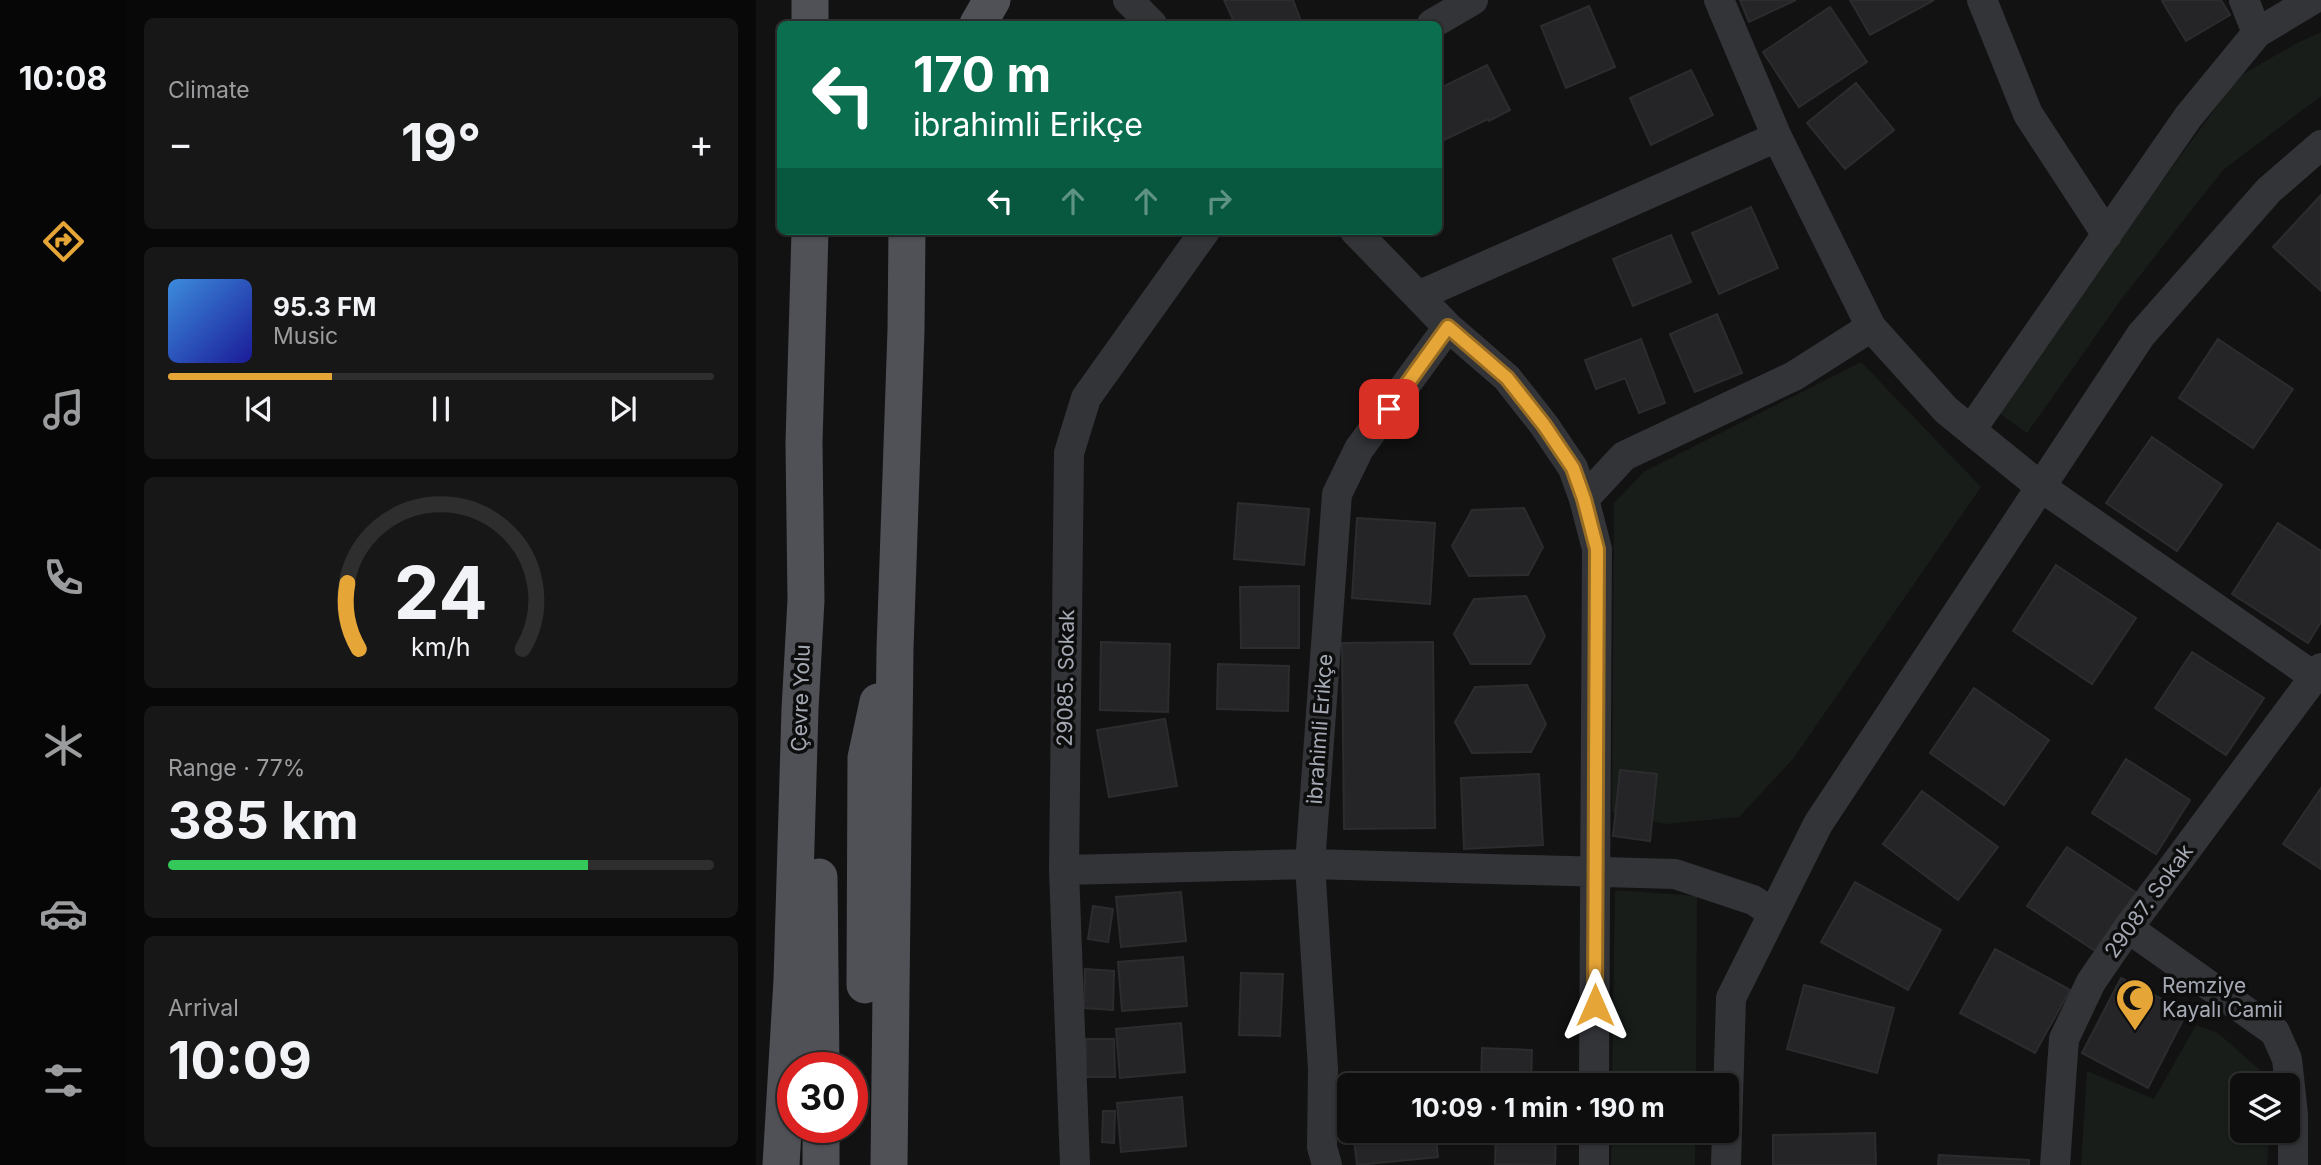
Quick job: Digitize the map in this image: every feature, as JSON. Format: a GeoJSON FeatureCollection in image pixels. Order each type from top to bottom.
{"type":"FeatureCollection","features":[{"type":"Feature","properties":{"kind":"main road"},"geometry":{"type":"LineString","coordinates":[[810,0],[810,21]]}},
{"type":"Feature","properties":{"kind":"main road"},"geometry":{"type":"LineString","coordinates":[[980,21],[992,0]]}},
{"type":"Feature","properties":{"kind":"main road","name":"Çevre Yolu"},"geometry":{"type":"LineString","coordinates":[[781,1165],[792,980],[799,723],[806,600],[804,443],[810,235]]}},
{"type":"Feature","properties":{"kind":"main road"},"geometry":{"type":"LineString","coordinates":[[889,1165],[896,623],[907,235]]}},
{"type":"Feature","properties":{"kind":"main road"},"geometry":{"type":"LineString","coordinates":[[804,443],[818,660],[821,1052]]}},
{"type":"Feature","properties":{"kind":"main road"},"geometry":{"type":"LineString","coordinates":[[865,1165],[866,758],[896,623]]}},
{"type":"Feature","properties":{"kind":"main road"},"geometry":{"type":"LineString","coordinates":[[821,1143],[821,1165]]}},
{"type":"Feature","properties":{"kind":"street"},"geometry":{"type":"LineString","coordinates":[[1128,0],[1149,21]]}},
{"type":"Feature","properties":{"kind":"street"},"geometry":{"type":"LineString","coordinates":[[1437,21],[1473,0]]}},
{"type":"Feature","properties":{"kind":"street"},"geometry":{"type":"LineString","coordinates":[[1719,0],[1777,137],[1871,327],[1946,410],[2041,486],[2318,673]]}},
{"type":"Feature","properties":{"kind":"street"},"geometry":{"type":"LineString","coordinates":[[1982,0],[2028,114],[2107,235]]}},
{"type":"Feature","properties":{"kind":"street"},"geometry":{"type":"LineString","coordinates":[[2244,0],[2257,33]]}},
{"type":"Feature","properties":{"kind":"street"},"geometry":{"type":"LineString","coordinates":[[1971,430],[2188,117],[2257,33],[2312,0]]}},
{"type":"Feature","properties":{"kind":"street"},"geometry":{"type":"LineString","coordinates":[[1418,296],[1777,137]]}},
{"type":"Feature","properties":{"kind":"street"},"geometry":{"type":"LineString","coordinates":[[1729,1073],[1731,998],[1818,824],[2141,335],[2269,190],[2321,145]]}},
{"type":"Feature","properties":{"kind":"street","name":"29085. Sokak"},"geometry":{"type":"LineString","coordinates":[[1075,1165],[1064,870],[1069,453],[1086,398],[1202,235]]}},
{"type":"Feature","properties":{"kind":"street"},"geometry":{"type":"LineString","coordinates":[[1359,235],[1448,327],[1507,378],[1573,468],[1584,499],[1597,549],[1594,1073]]}},
{"type":"Feature","properties":{"kind":"street","name":"ibrahimli Erikçe"},"geometry":{"type":"LineString","coordinates":[[1327,1165],[1322,1147],[1322,1069],[1310,864],[1337,494],[1359,449],[1448,327]]}},
{"type":"Feature","properties":{"kind":"street"},"geometry":{"type":"LineString","coordinates":[[1584,499],[1624,456],[1794,376],[1871,327]]}},
{"type":"Feature","properties":{"kind":"street","name":"29087. Sokak"},"geometry":{"type":"LineString","coordinates":[[2055,1165],[2064,1039],[2091,982],[2128,928],[2318,673]]}},
{"type":"Feature","properties":{"kind":"street"},"geometry":{"type":"LineString","coordinates":[[1064,870],[1310,864],[1675,874],[1753,900],[1773,913]]}},
{"type":"Feature","properties":{"kind":"street"},"geometry":{"type":"LineString","coordinates":[[2128,928],[2275,1032],[2287,1059],[2294,1115],[2293,1165]]}},
{"type":"Feature","properties":{"kind":"street"},"geometry":{"type":"LineString","coordinates":[[1594,1143],[1594,1165]]}},
{"type":"Feature","properties":{"kind":"street"},"geometry":{"type":"LineString","coordinates":[[1726,1165],[1727,1143]]}},
{"type":"Feature","properties":{"kind":"shaded area"},"geometry":{"type":"Polygon","coordinates":[[[2321,32],[2321,96],[2223,170],[2123,297],[2027,433],[1999,413],[2099,268],[2238,77],[2321,32]]]}},
{"type":"Feature","properties":{"kind":"shaded area"},"geometry":{"type":"Polygon","coordinates":[[[1861,362],[1981,487],[1793,759],[1739,817],[1666,824],[1612,812],[1614,503],[1645,471],[1861,362]]]}},
{"type":"Feature","properties":{"kind":"shaded area"},"geometry":{"type":"Polygon","coordinates":[[[1615,890],[1697,896],[1696,1073],[1612,1073],[1615,890]]]}},
{"type":"Feature","properties":{"kind":"shaded area"},"geometry":{"type":"Polygon","coordinates":[[[2196,1025],[2218,1033],[2263,1073],[2230,1073],[2230,1143],[2268,1143],[2267,1165],[2081,1165],[2087,1071],[2154,1099],[2196,1025]]]}},
{"type":"Feature","properties":{"kind":"shaded area"},"geometry":{"type":"Polygon","coordinates":[[[1612,1143],[1695,1143],[1695,1165],[1611,1165],[1612,1143]]]}},
{"type":"Feature","properties":{"kind":"building"},"geometry":{"type":"Polygon","coordinates":[[[1224,0],[1293,0],[1301,21],[1234,21],[1224,0]]]}},
{"type":"Feature","properties":{"kind":"building"},"geometry":{"type":"Polygon","coordinates":[[[1740,0],[1796,0],[1749,22],[1740,0]]]}},
{"type":"Feature","properties":{"kind":"building"},"geometry":{"type":"Polygon","coordinates":[[[1850,0],[1934,0],[1870,35],[1850,0]]]}},
{"type":"Feature","properties":{"kind":"building"},"geometry":{"type":"Polygon","coordinates":[[[2163,0],[2221,0],[2230,15],[2186,41],[2163,0]]]}},
{"type":"Feature","properties":{"kind":"building"},"geometry":{"type":"Polygon","coordinates":[[[1589,6],[1615,67],[1566,88],[1541,26],[1589,6]]]}},
{"type":"Feature","properties":{"kind":"building"},"geometry":{"type":"Polygon","coordinates":[[[1830,7],[1867,62],[1799,107],[1763,52],[1830,7]]]}},
{"type":"Feature","properties":{"kind":"building"},"geometry":{"type":"Polygon","coordinates":[[[1487,65],[1510,110],[1444,140],[1442,87],[1487,65]]]}},
{"type":"Feature","properties":{"kind":"building"},"geometry":{"type":"Polygon","coordinates":[[[1691,70],[1713,115],[1651,145],[1630,98],[1691,70]]]}},
{"type":"Feature","properties":{"kind":"building"},"geometry":{"type":"Polygon","coordinates":[[[1856,83],[1894,130],[1845,169],[1807,123],[1856,83]]]}},
{"type":"Feature","properties":{"kind":"building"},"geometry":{"type":"Polygon","coordinates":[[[2321,195],[2321,291],[2273,247],[2321,195]]]}},
{"type":"Feature","properties":{"kind":"building"},"geometry":{"type":"Polygon","coordinates":[[[1751,207],[1778,268],[1719,294],[1692,233],[1751,207]]]}},
{"type":"Feature","properties":{"kind":"building"},"geometry":{"type":"Polygon","coordinates":[[[1671,235],[1691,282],[1633,306],[1613,259],[1671,235]]]}},
{"type":"Feature","properties":{"kind":"building"},"geometry":{"type":"Polygon","coordinates":[[[1717,314],[1742,373],[1695,392],[1670,334],[1717,314]]]}},
{"type":"Feature","properties":{"kind":"building"},"geometry":{"type":"Polygon","coordinates":[[[1641,339],[1665,403],[1639,413],[1625,378],[1596,389],[1585,360],[1641,339]]]}},
{"type":"Feature","properties":{"kind":"building"},"geometry":{"type":"Polygon","coordinates":[[[2218,339],[2293,389],[2253,448],[2179,398],[2218,339]]]}},
{"type":"Feature","properties":{"kind":"building"},"geometry":{"type":"Polygon","coordinates":[[[2152,437],[2222,485],[2177,551],[2106,503],[2152,437]]]}},
{"type":"Feature","properties":{"kind":"building"},"geometry":{"type":"Polygon","coordinates":[[[1238,503],[1309,509],[1304,565],[1234,559],[1238,503]]]}},
{"type":"Feature","properties":{"kind":"building"},"geometry":{"type":"Polygon","coordinates":[[[1524,508],[1543,547],[1528,575],[1469,576],[1452,546],[1472,510],[1524,508]]]}},
{"type":"Feature","properties":{"kind":"building"},"geometry":{"type":"Polygon","coordinates":[[[1357,518],[1435,523],[1430,604],[1352,598],[1357,518]]]}},
{"type":"Feature","properties":{"kind":"building"},"geometry":{"type":"Polygon","coordinates":[[[2278,523],[2321,551],[2321,622],[2308,643],[2232,594],[2278,523]]]}},
{"type":"Feature","properties":{"kind":"building"},"geometry":{"type":"Polygon","coordinates":[[[2056,565],[2136,618],[2092,684],[2013,631],[2056,565]]]}},
{"type":"Feature","properties":{"kind":"building"},"geometry":{"type":"Polygon","coordinates":[[[1299,586],[1299,648],[1241,648],[1240,587],[1299,586]]]}},
{"type":"Feature","properties":{"kind":"building"},"geometry":{"type":"Polygon","coordinates":[[[1526,596],[1545,636],[1530,664],[1471,664],[1454,634],[1474,599],[1526,596]]]}},
{"type":"Feature","properties":{"kind":"building"},"geometry":{"type":"Polygon","coordinates":[[[1101,642],[1170,644],[1168,712],[1100,710],[1101,642]]]}},
{"type":"Feature","properties":{"kind":"building"},"geometry":{"type":"Polygon","coordinates":[[[1433,642],[1435,828],[1344,829],[1342,643],[1433,642]]]}},
{"type":"Feature","properties":{"kind":"building"},"geometry":{"type":"Polygon","coordinates":[[[2192,652],[2264,698],[2226,755],[2155,708],[2192,652]]]}},
{"type":"Feature","properties":{"kind":"building"},"geometry":{"type":"Polygon","coordinates":[[[1218,664],[1289,666],[1288,711],[1217,709],[1218,664]]]}},
{"type":"Feature","properties":{"kind":"building"},"geometry":{"type":"Polygon","coordinates":[[[1527,685],[1546,724],[1531,752],[1472,753],[1455,722],[1475,687],[1527,685]]]}},
{"type":"Feature","properties":{"kind":"building"},"geometry":{"type":"Polygon","coordinates":[[[1974,688],[2049,740],[2004,805],[1930,753],[1974,688]]]}},
{"type":"Feature","properties":{"kind":"building"},"geometry":{"type":"Polygon","coordinates":[[[1165,719],[1177,786],[1109,797],[1097,730],[1165,719]]]}},
{"type":"Feature","properties":{"kind":"building"},"geometry":{"type":"Polygon","coordinates":[[[2126,759],[2190,800],[2156,854],[2092,813],[2126,759]]]}},
{"type":"Feature","properties":{"kind":"building"},"geometry":{"type":"Polygon","coordinates":[[[1620,770],[1657,774],[1650,841],[1613,836],[1620,770]]]}},
{"type":"Feature","properties":{"kind":"building"},"geometry":{"type":"Polygon","coordinates":[[[1539,774],[1543,845],[1464,849],[1461,778],[1539,774]]]}},
{"type":"Feature","properties":{"kind":"building"},"geometry":{"type":"Polygon","coordinates":[[[2321,788],[2321,869],[2283,844],[2321,788]]]}},
{"type":"Feature","properties":{"kind":"building"},"geometry":{"type":"Polygon","coordinates":[[[1922,791],[1998,847],[1958,900],[1883,844],[1922,791]]]}},
{"type":"Feature","properties":{"kind":"building"},"geometry":{"type":"Polygon","coordinates":[[[2067,847],[2137,893],[2097,952],[2027,906],[2067,847]]]}},
{"type":"Feature","properties":{"kind":"building"},"geometry":{"type":"Polygon","coordinates":[[[1855,882],[1941,930],[1908,990],[1821,942],[1855,882]]]}},
{"type":"Feature","properties":{"kind":"building"},"geometry":{"type":"Polygon","coordinates":[[[1181,892],[1186,941],[1121,947],[1116,897],[1181,892]]]}},
{"type":"Feature","properties":{"kind":"building"},"geometry":{"type":"Polygon","coordinates":[[[1093,906],[1113,909],[1108,942],[1088,939],[1093,906]]]}},
{"type":"Feature","properties":{"kind":"building"},"geometry":{"type":"Polygon","coordinates":[[[1995,949],[2070,990],[2035,1053],[1960,1013],[1995,949]]]}},
{"type":"Feature","properties":{"kind":"building"},"geometry":{"type":"Polygon","coordinates":[[[1183,957],[1187,1006],[1122,1011],[1118,962],[1183,957]]]}},
{"type":"Feature","properties":{"kind":"building"},"geometry":{"type":"Polygon","coordinates":[[[1085,969],[1114,971],[1113,1010],[1084,1008],[1085,969]]]}},
{"type":"Feature","properties":{"kind":"building"},"geometry":{"type":"Polygon","coordinates":[[[1241,973],[1283,974],[1280,1036],[1239,1035],[1241,973]]]}},
{"type":"Feature","properties":{"kind":"building","name":"Remziye Kayalı Camii"},"geometry":{"type":"Polygon","coordinates":[[[2121,978],[2187,1012],[2148,1088],[2082,1053],[2121,978]]]}},
{"type":"Feature","properties":{"kind":"building"},"geometry":{"type":"Polygon","coordinates":[[[1804,985],[1894,1008],[1877,1073],[1787,1049],[1804,985]]]}},
{"type":"Feature","properties":{"kind":"building"},"geometry":{"type":"Polygon","coordinates":[[[1181,1023],[1185,1072],[1120,1078],[1116,1029],[1181,1023]]]}},
{"type":"Feature","properties":{"kind":"building"},"geometry":{"type":"Polygon","coordinates":[[[1086,1039],[1114,1039],[1115,1077],[1086,1077],[1086,1039]]]}},
{"type":"Feature","properties":{"kind":"building"},"geometry":{"type":"Polygon","coordinates":[[[1482,1048],[1532,1050],[1531,1073],[1481,1073],[1482,1048]]]}},
{"type":"Feature","properties":{"kind":"building"},"geometry":{"type":"Polygon","coordinates":[[[1182,1097],[1186,1146],[1121,1152],[1117,1103],[1182,1097]]]}},
{"type":"Feature","properties":{"kind":"building"},"geometry":{"type":"Polygon","coordinates":[[[1103,1111],[1115,1111],[1114,1143],[1102,1142],[1103,1111]]]}},
{"type":"Feature","properties":{"kind":"building"},"geometry":{"type":"Polygon","coordinates":[[[1875,1133],[1876,1165],[1773,1165],[1773,1135],[1875,1133]]]}},
{"type":"Feature","properties":{"kind":"building"},"geometry":{"type":"Polygon","coordinates":[[[1354,1143],[1436,1143],[1438,1157],[1357,1165],[1354,1143]]]}},
{"type":"Feature","properties":{"kind":"building"},"geometry":{"type":"Polygon","coordinates":[[[1496,1143],[1556,1143],[1555,1165],[1495,1164],[1496,1143]]]}},
{"type":"Feature","properties":{"kind":"building"},"geometry":{"type":"Polygon","coordinates":[[[1939,1155],[2029,1160],[2029,1165],[1938,1165],[1939,1155]]]}},
{"type":"Feature","properties":{"kind":"place","name":"Remziye Kayalı Camii"},"geometry":{"type":"Point","coordinates":[2135,1032]}},
{"type":"Feature","properties":{"kind":"route"},"geometry":{"type":"LineString","coordinates":[[1389,409],[1448,327],[1507,378],[1573,468],[1584,499],[1597,549],[1595,1005]]}}]}
